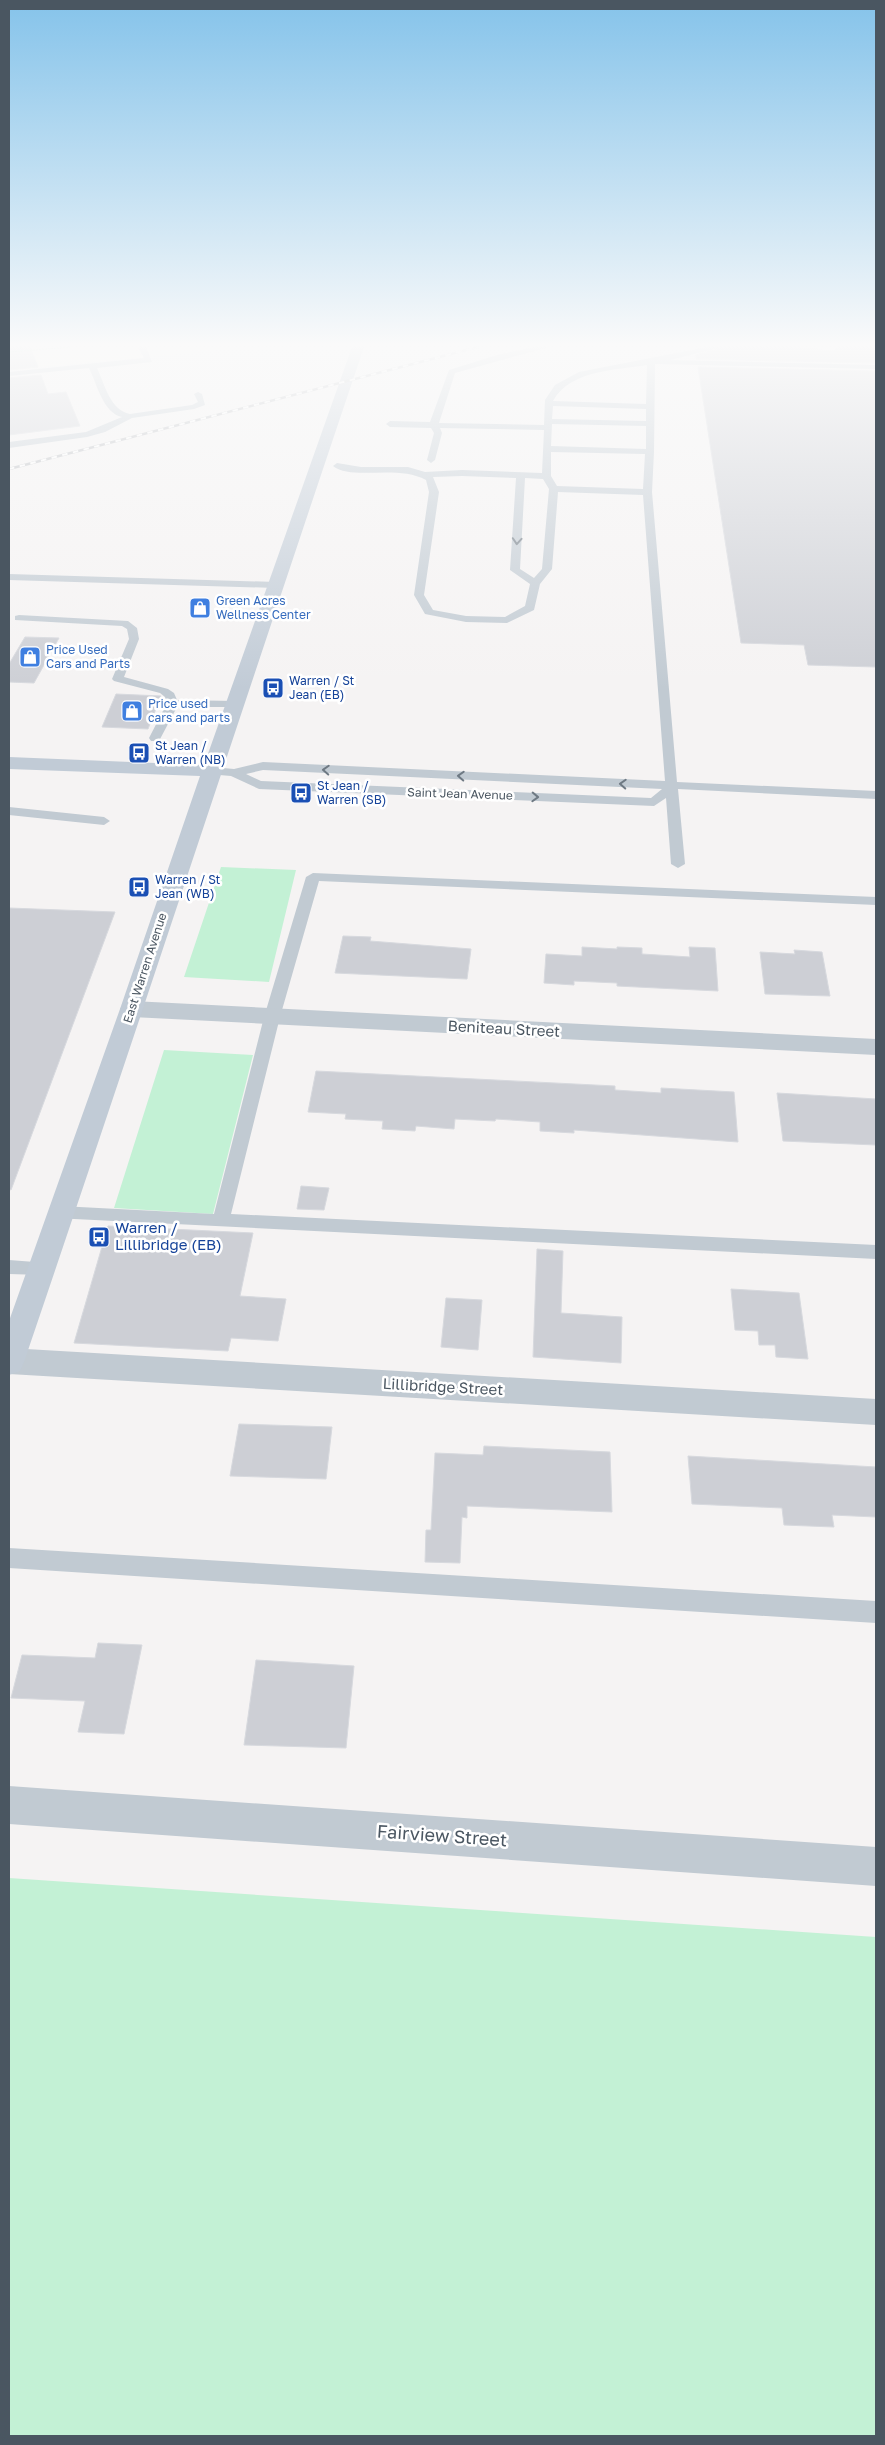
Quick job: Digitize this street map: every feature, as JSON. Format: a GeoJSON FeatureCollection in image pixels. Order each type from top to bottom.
{"type":"FeatureCollection","features":[{"type":"Feature","properties":{"kind":"main road","name":"East Warren Avenue"},"geometry":{"type":"LineString","coordinates":[[9,1362],[132,1009],[223,772],[235,704],[318,461]]}},
{"type":"Feature","properties":{"kind":"main road"},"geometry":{"type":"LineString","coordinates":[[9,762],[223,772]]}},
{"type":"Feature","properties":{"kind":"street","name":"Beniteau Street"},"geometry":{"type":"LineString","coordinates":[[132,1009],[876,1048]]}},
{"type":"Feature","properties":{"kind":"street","name":"Lillibridge Street"},"geometry":{"type":"LineString","coordinates":[[9,1362],[876,1412]]}},
{"type":"Feature","properties":{"kind":"street","name":"Fairview Street"},"geometry":{"type":"LineString","coordinates":[[9,1805],[876,1867]]}},
{"type":"Feature","properties":{"kind":"lane"},"geometry":{"type":"LineString","coordinates":[[317,465],[337,466],[349,470],[379,471],[390,468],[409,470],[430,479],[434,492],[419,595],[429,612],[466,619],[507,620],[530,608],[535,583],[548,569],[554,489],[546,476],[547,461]]}},
{"type":"Feature","properties":{"kind":"lane"},"geometry":{"type":"LineString","coordinates":[[649,461],[647,492],[678,864]]}},
{"type":"Feature","properties":{"kind":"lane"},"geometry":{"type":"LineString","coordinates":[[425,476],[462,473],[546,476]]}},
{"type":"Feature","properties":{"kind":"lane"},"geometry":{"type":"LineString","coordinates":[[521,475],[515,570],[535,583]]}},
{"type":"Feature","properties":{"kind":"lane"},"geometry":{"type":"LineString","coordinates":[[554,489],[647,492]]}},
{"type":"Feature","properties":{"kind":"lane"},"geometry":{"type":"LineString","coordinates":[[9,577],[276,585]]}},
{"type":"Feature","properties":{"kind":"lane"},"geometry":{"type":"LineString","coordinates":[[19,618],[124,623],[132,628],[134,639],[118,678],[164,691],[170,694],[173,703],[155,738]]}},
{"type":"Feature","properties":{"kind":"lane"},"geometry":{"type":"LineString","coordinates":[[173,703],[235,704]]}},
{"type":"Feature","properties":{"kind":"lane","name":"Saint Jean Avenue"},"geometry":{"type":"LineString","coordinates":[[223,772],[263,766],[876,795]]}},
{"type":"Feature","properties":{"kind":"lane","name":"Saint Jean Avenue"},"geometry":{"type":"LineString","coordinates":[[223,772],[258,785],[654,802],[672,786]]}},
{"type":"Feature","properties":{"kind":"lane"},"geometry":{"type":"LineString","coordinates":[[9,812],[104,821]]}},
{"type":"Feature","properties":{"kind":"lane"},"geometry":{"type":"LineString","coordinates":[[221,1221],[272,1017],[313,876],[876,901]]}},
{"type":"Feature","properties":{"kind":"lane"},"geometry":{"type":"LineString","coordinates":[[60,1213],[876,1252]]}},
{"type":"Feature","properties":{"kind":"lane"},"geometry":{"type":"LineString","coordinates":[[9,1267],[42,1268]]}},
{"type":"Feature","properties":{"kind":"lane"},"geometry":{"type":"LineString","coordinates":[[9,1558],[876,1612]]}},
{"type":"Feature","properties":{"kind":"green space"},"geometry":{"type":"Polygon","coordinates":[[[221,867],[296,870],[269,982],[184,977],[221,867]]]}},
{"type":"Feature","properties":{"kind":"green space"},"geometry":{"type":"Polygon","coordinates":[[[164,1050],[253,1055],[213,1214],[114,1208],[164,1050]]]}},
{"type":"Feature","properties":{"kind":"green space"},"geometry":{"type":"Polygon","coordinates":[[[9,1878],[876,1937],[876,2436],[9,2436],[9,1878]]]}},
{"type":"Feature","properties":{"kind":"building"},"geometry":{"type":"Polygon","coordinates":[[[713,461],[876,461],[876,667],[808,665],[804,645],[741,643],[713,461]]]}},
{"type":"Feature","properties":{"kind":"building","name":"Price Used Cars and Parts"},"geometry":{"type":"Polygon","coordinates":[[[25,637],[59,638],[34,683],[9,682],[9,664],[25,637]]]}},
{"type":"Feature","properties":{"kind":"building","name":"Price used cars and parts"},"geometry":{"type":"Polygon","coordinates":[[[116,694],[161,696],[148,729],[102,727],[116,694]]]}},
{"type":"Feature","properties":{"kind":"building"},"geometry":{"type":"Polygon","coordinates":[[[9,908],[115,912],[11,1190],[9,1189],[9,908]]]}},
{"type":"Feature","properties":{"kind":"building"},"geometry":{"type":"Polygon","coordinates":[[[343,936],[371,937],[370,941],[471,949],[467,979],[335,973],[343,936]]]}},
{"type":"Feature","properties":{"kind":"building"},"geometry":{"type":"Polygon","coordinates":[[[582,947],[642,948],[642,954],[690,957],[689,947],[715,948],[718,991],[617,986],[617,983],[574,981],[574,985],[544,983],[546,954],[582,956],[582,947]]]}},
{"type":"Feature","properties":{"kind":"building"},"geometry":{"type":"Polygon","coordinates":[[[794,950],[822,952],[830,996],[765,994],[760,952],[795,954],[794,950]]]}},
{"type":"Feature","properties":{"kind":"building"},"geometry":{"type":"Polygon","coordinates":[[[316,1071],[615,1086],[615,1090],[661,1093],[661,1088],[734,1092],[738,1142],[574,1130],[574,1133],[540,1131],[540,1122],[496,1119],[495,1121],[455,1119],[454,1129],[416,1126],[415,1131],[382,1129],[383,1121],[345,1119],[346,1114],[308,1112],[316,1071]]]}},
{"type":"Feature","properties":{"kind":"building"},"geometry":{"type":"Polygon","coordinates":[[[777,1093],[876,1099],[876,1145],[783,1141],[777,1093]]]}},
{"type":"Feature","properties":{"kind":"building"},"geometry":{"type":"Polygon","coordinates":[[[301,1186],[329,1188],[324,1210],[297,1209],[301,1186]]]}},
{"type":"Feature","properties":{"kind":"building"},"geometry":{"type":"Polygon","coordinates":[[[108,1226],[253,1233],[240,1296],[286,1299],[278,1341],[231,1338],[228,1351],[74,1343],[108,1226]]]}},
{"type":"Feature","properties":{"kind":"building"},"geometry":{"type":"Polygon","coordinates":[[[537,1249],[563,1251],[561,1313],[622,1317],[621,1363],[533,1357],[537,1249]]]}},
{"type":"Feature","properties":{"kind":"building"},"geometry":{"type":"Polygon","coordinates":[[[731,1289],[799,1293],[808,1359],[776,1357],[775,1345],[759,1345],[758,1331],[735,1330],[731,1289]]]}},
{"type":"Feature","properties":{"kind":"building"},"geometry":{"type":"Polygon","coordinates":[[[446,1298],[482,1300],[478,1350],[441,1347],[446,1298]]]}},
{"type":"Feature","properties":{"kind":"building"},"geometry":{"type":"Polygon","coordinates":[[[239,1424],[332,1427],[326,1479],[230,1476],[239,1424]]]}},
{"type":"Feature","properties":{"kind":"building"},"geometry":{"type":"Polygon","coordinates":[[[484,1446],[610,1452],[612,1512],[467,1506],[467,1518],[462,1517],[460,1563],[425,1562],[426,1530],[431,1530],[435,1453],[483,1455],[484,1446]]]}},
{"type":"Feature","properties":{"kind":"building"},"geometry":{"type":"Polygon","coordinates":[[[688,1456],[876,1467],[876,1517],[832,1515],[834,1527],[784,1525],[782,1508],[692,1504],[688,1456]]]}},
{"type":"Feature","properties":{"kind":"building"},"geometry":{"type":"Polygon","coordinates":[[[98,1643],[142,1645],[124,1734],[78,1732],[85,1701],[11,1698],[22,1655],[95,1658],[98,1643]]]}},
{"type":"Feature","properties":{"kind":"building"},"geometry":{"type":"Polygon","coordinates":[[[256,1660],[354,1666],[346,1748],[244,1745],[256,1660]]]}},
{"type":"Feature","properties":{"kind":"railway"},"geometry":{"type":"LineString","coordinates":[[9,469],[39,461]]}},
{"type":"Feature","properties":{"kind":"place","name":"Green Acres Wellness Center"},"geometry":{"type":"Point","coordinates":[200,608]}},
{"type":"Feature","properties":{"kind":"place","name":"Price Used Cars and Parts"},"geometry":{"type":"Point","coordinates":[30,657]}},
{"type":"Feature","properties":{"kind":"place","name":"Warren / St Jean (EB)"},"geometry":{"type":"Point","coordinates":[273,688]}},
{"type":"Feature","properties":{"kind":"place","name":"Price used cars and parts"},"geometry":{"type":"Point","coordinates":[132,711]}},
{"type":"Feature","properties":{"kind":"place","name":"St Jean / Warren (NB)"},"geometry":{"type":"Point","coordinates":[139,753]}},
{"type":"Feature","properties":{"kind":"place","name":"St Jean / Warren (SB)"},"geometry":{"type":"Point","coordinates":[301,793]}},
{"type":"Feature","properties":{"kind":"place","name":"Warren / St Jean (WB)"},"geometry":{"type":"Point","coordinates":[139,887]}},
{"type":"Feature","properties":{"kind":"place","name":"Warren / Lillibridge (EB)"},"geometry":{"type":"Point","coordinates":[99,1237]}}]}
